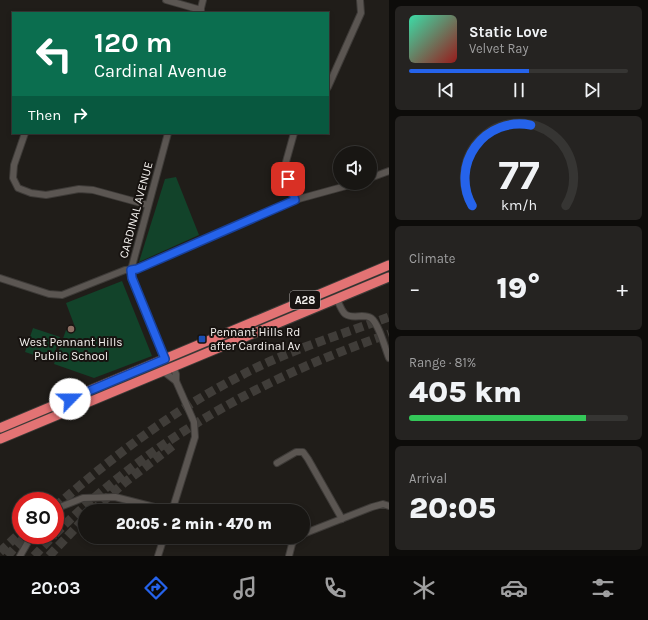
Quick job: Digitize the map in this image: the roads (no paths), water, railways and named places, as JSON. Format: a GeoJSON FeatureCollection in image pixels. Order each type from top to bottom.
{"type":"FeatureCollection","features":[{"type":"Feature","properties":{"kind":"highway","name":"A28"},"geometry":{"type":"LineString","coordinates":[[0,440],[165,364],[389,265]]}},
{"type":"Feature","properties":{"kind":"highway","name":"A28"},"geometry":{"type":"LineString","coordinates":[[0,428],[165,364],[183,362],[389,277]]}},
{"type":"Feature","properties":{"kind":"street"},"geometry":{"type":"LineString","coordinates":[[166,0],[200,11],[203,0]]}},
{"type":"Feature","properties":{"kind":"street"},"geometry":{"type":"LineString","coordinates":[[329,85],[361,13],[360,0]]}},
{"type":"Feature","properties":{"kind":"street"},"geometry":{"type":"LineString","coordinates":[[25,134],[14,165],[13,178],[18,188],[31,193],[46,195],[79,189],[93,190],[148,205]]}},
{"type":"Feature","properties":{"kind":"street","name":"CARDINAL AVENUE"},"geometry":{"type":"LineString","coordinates":[[168,134],[131,270],[132,278],[165,364],[176,381],[194,422],[195,437],[173,504]]}},
{"type":"Feature","properties":{"kind":"street"},"geometry":{"type":"LineString","coordinates":[[294,134],[284,169],[295,200]]}},
{"type":"Feature","properties":{"kind":"street"},"geometry":{"type":"LineString","coordinates":[[377,175],[389,171]]}},
{"type":"Feature","properties":{"kind":"street"},"geometry":{"type":"LineString","coordinates":[[0,278],[49,294],[62,295],[124,271],[137,269],[295,200],[333,190]]}},
{"type":"Feature","properties":{"kind":"street"},"geometry":{"type":"LineString","coordinates":[[337,299],[342,312],[346,315],[354,317],[366,316],[372,319],[377,327],[389,358]]}},
{"type":"Feature","properties":{"kind":"street","name":"CARDINAL AVENUE"},"geometry":{"type":"LineString","coordinates":[[165,364],[176,374],[176,381]]}},
{"type":"Feature","properties":{"kind":"street"},"geometry":{"type":"LineString","coordinates":[[277,463],[296,452],[303,452],[342,519]]}},
{"type":"Feature","properties":{"kind":"street"},"geometry":{"type":"LineString","coordinates":[[64,505],[83,498],[116,497],[144,504]]}},
{"type":"Feature","properties":{"kind":"street"},"geometry":{"type":"LineString","coordinates":[[310,531],[383,504],[389,506]]}},
{"type":"Feature","properties":{"kind":"street"},"geometry":{"type":"LineString","coordinates":[[20,556],[27,544]]}},
{"type":"Feature","properties":{"kind":"street"},"geometry":{"type":"LineString","coordinates":[[158,556],[162,544]]}},
{"type":"Feature","properties":{"kind":"street"},"geometry":{"type":"LineString","coordinates":[[289,556],[292,544]]}},
{"type":"Feature","properties":{"kind":"tunnel"},"geometry":{"type":"LineString","coordinates":[[64,499],[98,470],[143,436],[190,404],[258,367],[276,359],[389,317]]}},
{"type":"Feature","properties":{"kind":"tunnel"},"geometry":{"type":"LineString","coordinates":[[64,526],[91,500],[130,469],[169,441],[210,415],[253,391],[297,370],[342,351],[389,334]]}},
{"type":"Feature","properties":{"kind":"tunnel"},"geometry":{"type":"LineString","coordinates":[[100,504],[124,483],[175,444]]}},
{"type":"Feature","properties":{"kind":"tunnel"},"geometry":{"type":"LineString","coordinates":[[49,556],[78,525]]}},
{"type":"Feature","properties":{"kind":"tunnel"},"geometry":{"type":"LineString","coordinates":[[0,552],[12,541]]}},
{"type":"Feature","properties":{"kind":"tunnel"},"geometry":{"type":"LineString","coordinates":[[7,556],[18,544]]}},
{"type":"Feature","properties":{"kind":"tunnel"},"geometry":{"type":"LineString","coordinates":[[34,556],[45,544]]}},
{"type":"Feature","properties":{"kind":"place","name":"West Pennant Hills Public School"},"geometry":{"type":"Point","coordinates":[71,329]}},
{"type":"Feature","properties":{"kind":"place","name":"Pennant Hills Rd after Cardinal Av"},"geometry":{"type":"Point","coordinates":[202,339]}}]}
